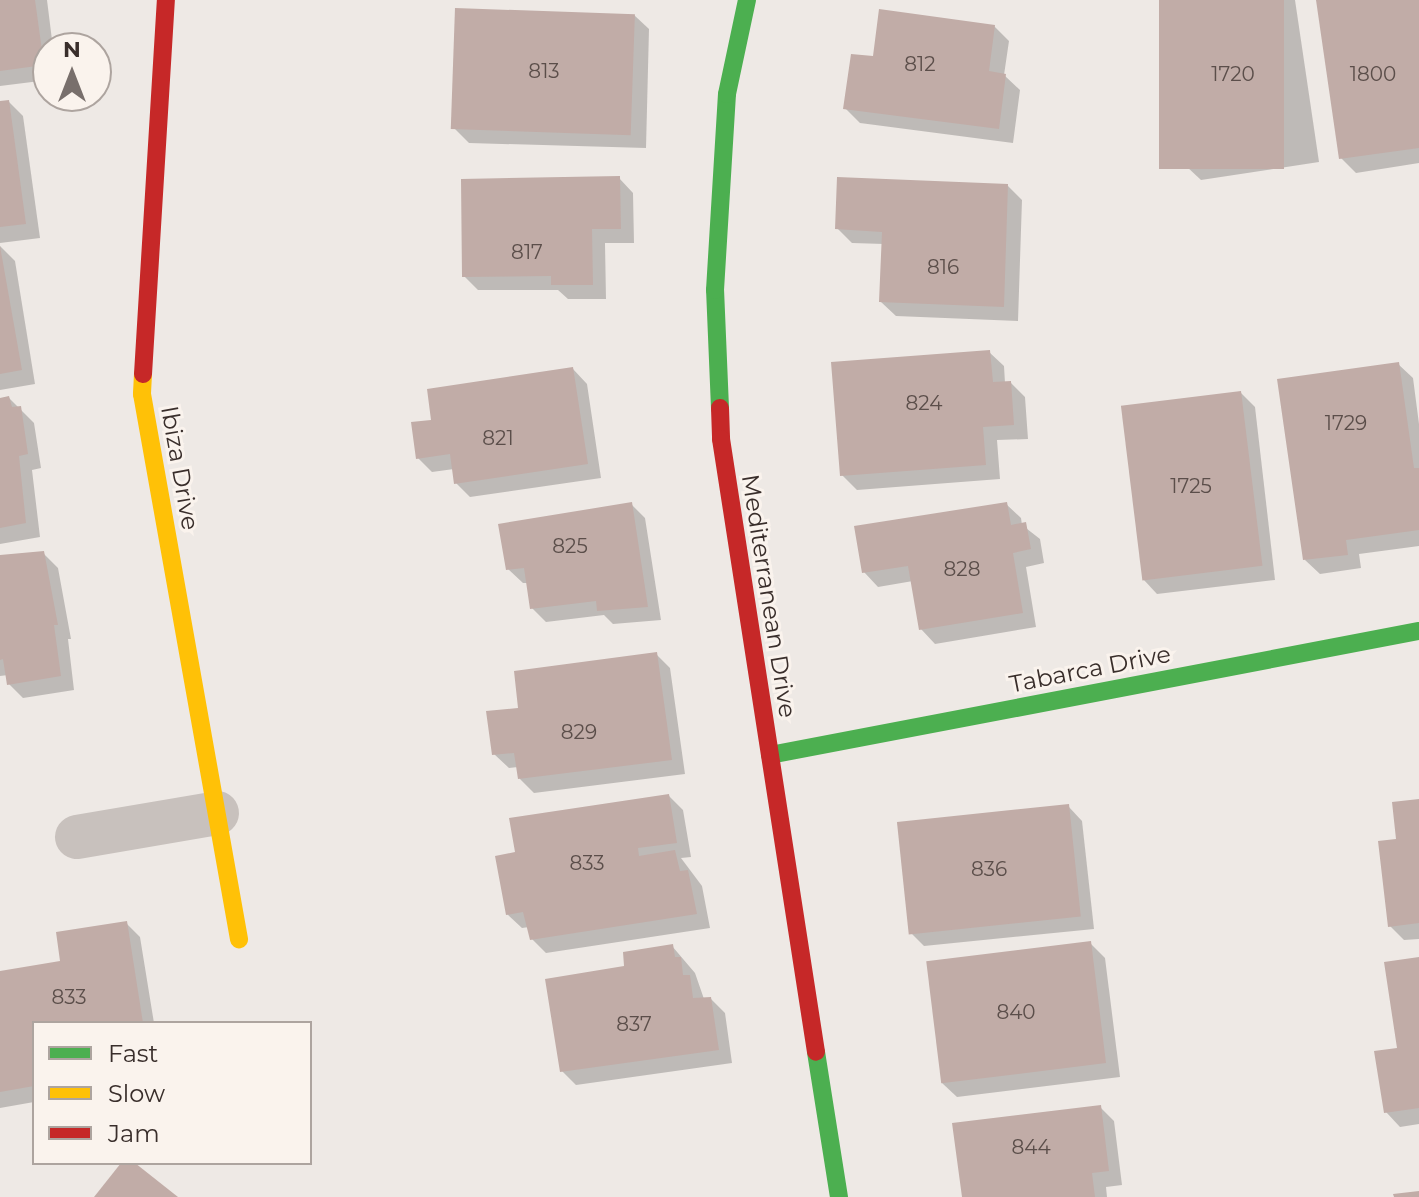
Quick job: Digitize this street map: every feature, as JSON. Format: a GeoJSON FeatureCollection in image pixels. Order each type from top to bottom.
{"type":"FeatureCollection","features":[{"type":"Feature","properties":{"kind":"street","name":"Ibiza Drive"},"geometry":{"type":"LineString","coordinates":[[166,0],[142,394],[239,939]]}},
{"type":"Feature","properties":{"kind":"street","name":"Mediterranean Drive"},"geometry":{"type":"LineString","coordinates":[[747,0],[727,94],[715,290],[721,439],[839,1197]]}},
{"type":"Feature","properties":{"kind":"street","name":"Tabarca Drive"},"geometry":{"type":"LineString","coordinates":[[770,755],[1419,631]]}},
{"type":"Feature","properties":{"kind":"street"},"geometry":{"type":"LineString","coordinates":[[77,837],[217,813]]}},
{"type":"Feature","properties":{"kind":"building"},"geometry":{"type":"Polygon","coordinates":[[[0,0],[35,0],[39,32],[32,32],[32,67],[0,71],[0,0]]]}},
{"type":"Feature","properties":{"kind":"building"},"geometry":{"type":"Polygon","coordinates":[[[1159,0],[1284,0],[1284,169],[1159,169],[1159,0]]]}},
{"type":"Feature","properties":{"kind":"building"},"geometry":{"type":"Polygon","coordinates":[[[1316,0],[1419,0],[1419,148],[1339,159],[1316,0]]]}},
{"type":"Feature","properties":{"kind":"building"},"geometry":{"type":"Polygon","coordinates":[[[455,8],[635,14],[631,135],[451,129],[455,8]]]}},
{"type":"Feature","properties":{"kind":"building"},"geometry":{"type":"Polygon","coordinates":[[[879,9],[995,25],[989,71],[1006,74],[999,129],[843,109],[851,54],[873,56],[879,9]]]}},
{"type":"Feature","properties":{"kind":"building"},"geometry":{"type":"Polygon","coordinates":[[[9,100],[26,224],[0,227],[0,101],[9,100]]]}},
{"type":"Feature","properties":{"kind":"building"},"geometry":{"type":"Polygon","coordinates":[[[620,176],[621,229],[592,229],[593,285],[551,285],[551,276],[462,277],[461,179],[620,176]]]}},
{"type":"Feature","properties":{"kind":"building"},"geometry":{"type":"Polygon","coordinates":[[[837,177],[1008,184],[1004,307],[879,302],[882,232],[835,229],[837,177]]]}},
{"type":"Feature","properties":{"kind":"building"},"geometry":{"type":"Polygon","coordinates":[[[0,246],[22,370],[0,374],[0,246]]]}},
{"type":"Feature","properties":{"kind":"building"},"geometry":{"type":"Polygon","coordinates":[[[990,350],[993,382],[1011,381],[1014,425],[983,427],[986,465],[840,476],[831,362],[990,350]]]}},
{"type":"Feature","properties":{"kind":"building"},"geometry":{"type":"Polygon","coordinates":[[[1399,362],[1414,468],[1419,468],[1419,530],[1346,540],[1348,555],[1303,560],[1277,379],[1399,362]]]}},
{"type":"Feature","properties":{"kind":"building"},"geometry":{"type":"Polygon","coordinates":[[[573,367],[588,464],[454,484],[450,454],[416,459],[411,422],[431,420],[427,389],[573,367]]]}},
{"type":"Feature","properties":{"kind":"building"},"geometry":{"type":"Polygon","coordinates":[[[1241,391],[1262,566],[1142,580],[1121,406],[1241,391]]]}},
{"type":"Feature","properties":{"kind":"building"},"geometry":{"type":"Polygon","coordinates":[[[9,396],[12,407],[21,406],[28,454],[19,456],[26,523],[0,528],[0,398],[9,396]]]}},
{"type":"Feature","properties":{"kind":"building"},"geometry":{"type":"Polygon","coordinates":[[[632,502],[648,607],[597,611],[596,601],[530,609],[524,568],[506,570],[498,524],[632,502]]]}},
{"type":"Feature","properties":{"kind":"building"},"geometry":{"type":"Polygon","coordinates":[[[1007,502],[1011,525],[1026,522],[1031,549],[1013,553],[1023,613],[919,630],[908,566],[862,573],[854,526],[1007,502]]]}},
{"type":"Feature","properties":{"kind":"building"},"geometry":{"type":"Polygon","coordinates":[[[44,551],[58,625],[54,625],[61,676],[7,685],[3,659],[0,660],[0,555],[44,551]]]}},
{"type":"Feature","properties":{"kind":"building"},"geometry":{"type":"Polygon","coordinates":[[[657,652],[672,760],[518,779],[514,753],[492,755],[486,711],[518,708],[514,671],[657,652]]]}},
{"type":"Feature","properties":{"kind":"building"},"geometry":{"type":"Polygon","coordinates":[[[669,794],[677,843],[638,848],[639,856],[675,850],[680,871],[688,870],[697,914],[530,940],[523,912],[506,915],[495,856],[515,852],[509,818],[669,794]]]}},
{"type":"Feature","properties":{"kind":"building"},"geometry":{"type":"Polygon","coordinates":[[[1419,799],[1419,923],[1388,927],[1378,841],[1396,839],[1392,802],[1419,799]]]}},
{"type":"Feature","properties":{"kind":"building"},"geometry":{"type":"Polygon","coordinates":[[[1069,804],[1081,916],[909,934],[897,822],[1069,804]]]}},
{"type":"Feature","properties":{"kind":"building"},"geometry":{"type":"Polygon","coordinates":[[[127,921],[143,1021],[32,1021],[32,1086],[0,1092],[0,971],[60,961],[56,932],[127,921]]]}},
{"type":"Feature","properties":{"kind":"building"},"geometry":{"type":"Polygon","coordinates":[[[1091,941],[1106,1063],[941,1083],[926,961],[1091,941]]]}},
{"type":"Feature","properties":{"kind":"building"},"geometry":{"type":"Polygon","coordinates":[[[673,944],[675,957],[681,957],[683,975],[690,975],[693,998],[711,997],[719,1050],[560,1072],[545,979],[624,966],[623,952],[673,944]]]}},
{"type":"Feature","properties":{"kind":"building"},"geometry":{"type":"Polygon","coordinates":[[[1419,957],[1419,1108],[1384,1113],[1374,1051],[1397,1048],[1384,962],[1419,957]]]}},
{"type":"Feature","properties":{"kind":"building"},"geometry":{"type":"Polygon","coordinates":[[[1101,1105],[1109,1171],[1092,1173],[1095,1197],[962,1197],[952,1123],[1101,1105]]]}},
{"type":"Feature","properties":{"kind":"building"},"geometry":{"type":"Polygon","coordinates":[[[119,1165],[138,1165],[178,1197],[94,1197],[119,1165]]]}},
{"type":"Feature","properties":{"kind":"building"},"geometry":{"type":"Polygon","coordinates":[[[1419,1191],[1419,1197],[1394,1197],[1393,1194],[1419,1191]]]}},
{"type":"Feature","properties":{"kind":"traffic: fast"},"geometry":{"type":"LineString","coordinates":[[720,408],[715,290],[727,94],[747,0]]}},
{"type":"Feature","properties":{"kind":"traffic: fast"},"geometry":{"type":"LineString","coordinates":[[770,755],[1419,631]]}},
{"type":"Feature","properties":{"kind":"traffic: fast"},"geometry":{"type":"LineString","coordinates":[[816,1052],[839,1197]]}},
{"type":"Feature","properties":{"kind":"traffic: slow"},"geometry":{"type":"LineString","coordinates":[[143,374],[142,394],[239,939]]}},
{"type":"Feature","properties":{"kind":"traffic: jam"},"geometry":{"type":"LineString","coordinates":[[143,374],[166,0]]}},
{"type":"Feature","properties":{"kind":"traffic: jam"},"geometry":{"type":"LineString","coordinates":[[720,408],[721,439],[816,1052]]}}]}
